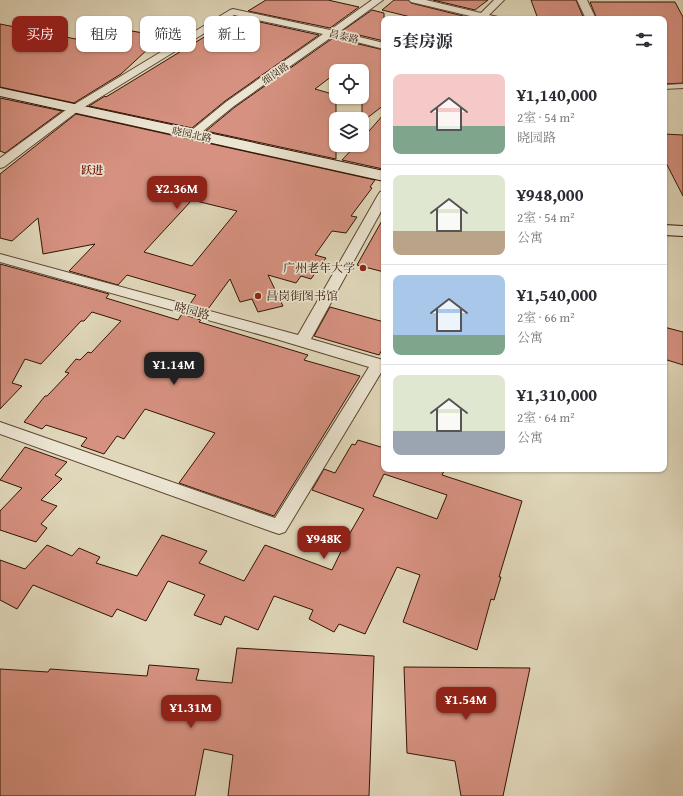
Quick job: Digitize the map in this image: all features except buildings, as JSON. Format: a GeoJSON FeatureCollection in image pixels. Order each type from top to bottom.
{"type":"FeatureCollection","features":[{"type":"Feature","properties":{"kind":"street","name":"细岗路"},"geometry":{"type":"LineString","coordinates":[[193,134],[230,104],[378,0]]}},
{"type":"Feature","properties":{"kind":"street"},"geometry":{"type":"LineString","coordinates":[[414,0],[483,16],[499,0]]}},
{"type":"Feature","properties":{"kind":"street"},"geometry":{"type":"LineString","coordinates":[[582,0],[590,16]]}},
{"type":"Feature","properties":{"kind":"street","name":"昌泰路"},"geometry":{"type":"LineString","coordinates":[[74,109],[234,12],[381,45]]}},
{"type":"Feature","properties":{"kind":"street","name":"晓园北路"},"geometry":{"type":"LineString","coordinates":[[0,92],[381,175]]}},
{"type":"Feature","properties":{"kind":"street"},"geometry":{"type":"LineString","coordinates":[[0,164],[74,109]]}},
{"type":"Feature","properties":{"kind":"street"},"geometry":{"type":"LineString","coordinates":[[302,341],[381,200]]}},
{"type":"Feature","properties":{"kind":"street"},"geometry":{"type":"LineString","coordinates":[[667,230],[683,231]]}},
{"type":"Feature","properties":{"kind":"street","name":"晓园路"},"geometry":{"type":"LineString","coordinates":[[0,258],[302,341],[381,365]]}},
{"type":"Feature","properties":{"kind":"street"},"geometry":{"type":"LineString","coordinates":[[0,428],[279,527],[381,365]]}},
{"type":"Feature","properties":{"kind":"lane"},"geometry":{"type":"LineString","coordinates":[[667,86],[683,86]]}},
{"type":"Feature","properties":{"kind":"place","name":"广州老年大学"},"geometry":{"type":"Point","coordinates":[363,268]}},
{"type":"Feature","properties":{"kind":"place","name":"昌岗街图书馆"},"geometry":{"type":"Point","coordinates":[258,296]}},
{"type":"Feature","properties":{"kind":"district","name":"跃进"},"geometry":{"type":"Point","coordinates":[92,170]}}]}
